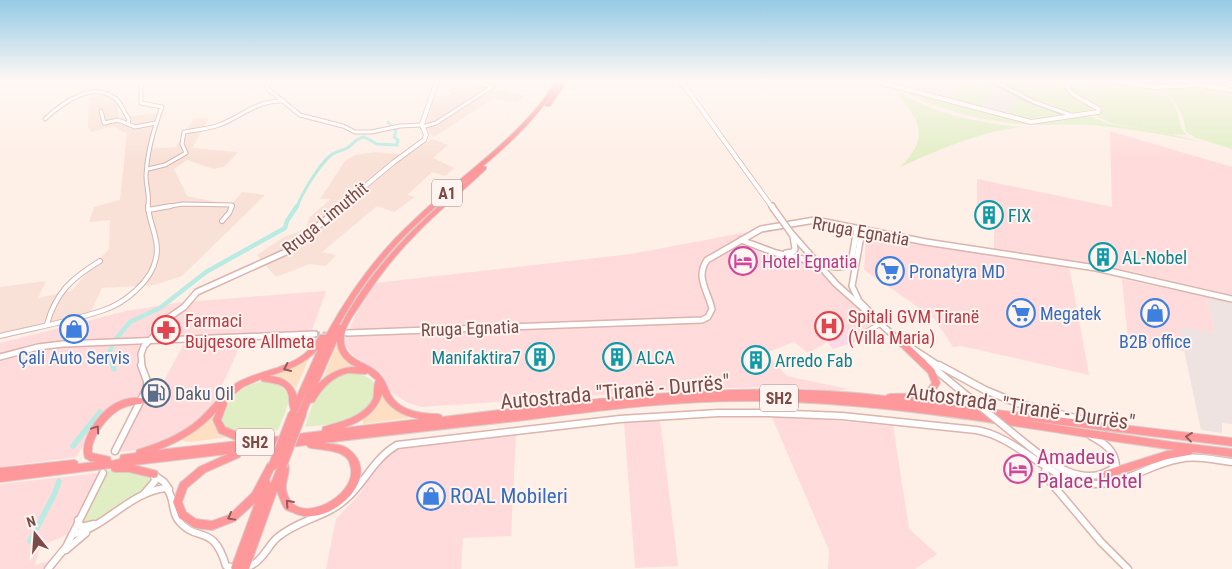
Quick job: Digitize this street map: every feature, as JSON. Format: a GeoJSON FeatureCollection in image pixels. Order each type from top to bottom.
{"type":"FeatureCollection","features":[{"type":"Feature","properties":{"kind":"highway","name":"A1"},"geometry":{"type":"LineString","coordinates":[[293,438],[298,414],[331,330],[370,275],[386,248],[521,129],[540,108]]}},
{"type":"Feature","properties":{"kind":"highway","name":"A1"},"geometry":{"type":"LineString","coordinates":[[370,275],[420,223],[530,126],[546,108]]}},
{"type":"Feature","properties":{"kind":"highway"},"geometry":{"type":"LineString","coordinates":[[370,275],[344,325],[340,336],[341,346],[348,358],[377,376],[392,402],[405,411],[426,417],[510,413]]}},
{"type":"Feature","properties":{"kind":"highway"},"geometry":{"type":"LineString","coordinates":[[116,455],[152,449],[178,437],[201,422],[226,396],[240,385],[286,369],[304,359],[321,340],[370,275]]}},
{"type":"Feature","properties":{"kind":"highway"},"geometry":{"type":"LineString","coordinates":[[880,399],[923,394],[935,387],[936,379],[932,371],[901,342]]}},
{"type":"Feature","properties":{"kind":"highway"},"geometry":{"type":"LineString","coordinates":[[241,568],[278,466],[293,438],[346,424],[365,414],[373,406],[378,396],[378,381],[372,374],[359,370],[345,370],[335,374],[318,388],[298,414]]}},
{"type":"Feature","properties":{"kind":"highway"},"geometry":{"type":"LineString","coordinates":[[268,440],[241,438],[222,430],[218,426],[218,414],[228,397],[252,382],[266,378],[282,380],[292,389],[298,414]]}},
{"type":"Feature","properties":{"kind":"highway","name":"Autostrada \"Tiranë - Durrës\""},"geometry":{"type":"LineString","coordinates":[[0,478],[252,449],[293,438],[603,401],[684,395],[781,393],[880,399],[1232,442]]}},
{"type":"Feature","properties":{"kind":"highway","name":"Autostrada \"Tiranë - Durrës\""},"geometry":{"type":"LineString","coordinates":[[0,472],[107,460],[116,455],[604,406],[677,400],[755,398],[877,404],[997,418],[1086,434],[1232,453]]}},
{"type":"Feature","properties":{"kind":"highway"},"geometry":{"type":"LineString","coordinates":[[107,460],[93,458],[88,455],[87,448],[90,438],[106,416],[114,409],[126,403],[142,401]]}},
{"type":"Feature","properties":{"kind":"highway"},"geometry":{"type":"LineString","coordinates":[[278,466],[282,494],[287,503],[294,509],[308,512],[322,510],[336,504],[347,494],[354,482],[357,471],[352,456],[337,448],[293,438]]}},
{"type":"Feature","properties":{"kind":"highway"},"geometry":{"type":"LineString","coordinates":[[252,449],[216,461],[201,469],[189,479],[178,499],[178,511],[185,520],[204,526],[232,518],[252,500],[278,466],[293,438]]}},
{"type":"Feature","properties":{"kind":"highway"},"geometry":{"type":"LineString","coordinates":[[1107,474],[1167,454],[1187,455],[1202,450]]}},
{"type":"Feature","properties":{"kind":"highway"},"geometry":{"type":"LineString","coordinates":[[69,469],[129,468],[154,474]]}},
{"type":"Feature","properties":{"kind":"main road","name":"Rruga Limuthit"},"geometry":{"type":"LineString","coordinates":[[149,341],[159,331],[164,322],[184,307],[195,294],[274,259],[292,248],[394,162],[424,140],[426,135],[422,126],[428,108]]}},
{"type":"Feature","properties":{"kind":"main road"},"geometry":{"type":"LineString","coordinates":[[700,108],[808,254],[827,275],[901,342],[1044,458],[1068,472],[1095,477],[1107,474],[1116,466],[1115,456],[1102,442],[1086,434]]}},
{"type":"Feature","properties":{"kind":"main road"},"geometry":{"type":"LineString","coordinates":[[976,108],[1027,121],[1098,112],[1099,109],[1096,108]]}},
{"type":"Feature","properties":{"kind":"main road","name":"Rruga Egnatia"},"geometry":{"type":"LineString","coordinates":[[347,333],[702,320],[708,317],[712,309],[701,276],[702,266],[712,256],[757,231],[768,227],[811,220],[933,243],[1096,268],[1232,299]]}},
{"type":"Feature","properties":{"kind":"main road"},"geometry":{"type":"LineString","coordinates":[[844,226],[858,237]]}},
{"type":"Feature","properties":{"kind":"main road"},"geometry":{"type":"LineString","coordinates":[[859,229],[852,286],[859,301],[880,324]]}},
{"type":"Feature","properties":{"kind":"main road"},"geometry":{"type":"LineString","coordinates":[[754,243],[757,231]]}},
{"type":"Feature","properties":{"kind":"main road"},"geometry":{"type":"LineString","coordinates":[[858,237],[874,232]]}},
{"type":"Feature","properties":{"kind":"main road"},"geometry":{"type":"LineString","coordinates":[[743,239],[764,248],[788,253],[795,249],[792,234]]}},
{"type":"Feature","properties":{"kind":"main road"},"geometry":{"type":"LineString","coordinates":[[808,254],[829,266],[836,268],[847,266],[853,260],[858,237]]}},
{"type":"Feature","properties":{"kind":"main road"},"geometry":{"type":"LineString","coordinates":[[754,243],[776,254],[803,260],[827,275]]}},
{"type":"Feature","properties":{"kind":"main road"},"geometry":{"type":"LineString","coordinates":[[0,357],[46,346],[100,342],[315,334]]}},
{"type":"Feature","properties":{"kind":"main road"},"geometry":{"type":"LineString","coordinates":[[116,455],[148,385],[140,358],[144,346],[149,341]]}},
{"type":"Feature","properties":{"kind":"main road"},"geometry":{"type":"LineString","coordinates":[[901,342],[965,382],[986,391],[1033,408],[1103,426]]}},
{"type":"Feature","properties":{"kind":"main road"},"geometry":{"type":"LineString","coordinates":[[154,474],[164,482],[169,490],[172,508],[178,520],[188,528],[213,539],[221,549],[226,566],[241,568],[258,561],[273,542],[288,530],[332,509],[345,500],[375,461],[392,448],[403,444],[676,415],[746,413],[820,414],[889,420],[984,432],[1014,444],[1046,468],[1072,480],[1101,485],[1187,455],[1232,462]]}},
{"type":"Feature","properties":{"kind":"main road"},"geometry":{"type":"LineString","coordinates":[[1046,468],[1044,471],[1047,478],[1101,542],[1128,569]]}},
{"type":"Feature","properties":{"kind":"main road"},"geometry":{"type":"LineString","coordinates":[[62,554],[103,473]]}},
{"type":"Feature","properties":{"kind":"main road"},"geometry":{"type":"LineString","coordinates":[[78,520],[79,526],[85,526],[133,501],[153,485],[156,477],[154,474]]}},
{"type":"Feature","properties":{"kind":"main road"},"geometry":{"type":"LineString","coordinates":[[133,501],[163,487],[169,490]]}},
{"type":"Feature","properties":{"kind":"main road"},"geometry":{"type":"LineString","coordinates":[[48,569],[62,554],[105,517]]}},
{"type":"Feature","properties":{"kind":"main road"},"geometry":{"type":"LineString","coordinates":[[72,534],[94,527]]}},
{"type":"Feature","properties":{"kind":"street"},"geometry":{"type":"LineString","coordinates":[[45,119],[56,108]]}},
{"type":"Feature","properties":{"kind":"street"},"geometry":{"type":"LineString","coordinates":[[121,108],[123,114],[128,119],[128,124]]}},
{"type":"Feature","properties":{"kind":"street"},"geometry":{"type":"LineString","coordinates":[[0,336],[98,312],[132,294],[149,274],[154,264],[158,243],[148,210],[150,195],[146,184],[156,123],[162,108]]}},
{"type":"Feature","properties":{"kind":"street"},"geometry":{"type":"LineString","coordinates":[[148,169],[165,164],[186,153],[182,144],[184,132],[220,125],[253,108]]}},
{"type":"Feature","properties":{"kind":"street"},"geometry":{"type":"LineString","coordinates":[[291,108],[309,119],[343,126],[355,132],[371,132],[400,126],[422,126],[436,123],[460,108]]}},
{"type":"Feature","properties":{"kind":"street"},"geometry":{"type":"LineString","coordinates":[[1050,108],[1074,116]]}},
{"type":"Feature","properties":{"kind":"street"},"geometry":{"type":"LineString","coordinates":[[101,111],[104,123],[118,120],[135,127],[156,123]]}},
{"type":"Feature","properties":{"kind":"street"},"geometry":{"type":"LineString","coordinates":[[148,210],[184,204],[232,205],[229,213],[222,221]]}},
{"type":"Feature","properties":{"kind":"street"},"geometry":{"type":"LineString","coordinates":[[46,324],[55,301],[88,267],[100,261]]}},
{"type":"Feature","properties":{"kind":"street"},"geometry":{"type":"LineString","coordinates":[[857,337],[880,324]]}},
{"type":"Feature","properties":{"kind":"shaded area"},"geometry":{"type":"Polygon","coordinates":[[[89,108],[118,108],[118,118],[157,113],[147,149],[176,147],[194,118],[209,118],[192,148],[238,152],[225,166],[214,169],[187,160],[174,169],[187,196],[231,205],[242,192],[265,195],[182,276],[154,285],[102,288],[90,314],[0,336],[0,287],[46,281],[38,298],[71,291],[109,249],[110,220],[89,222],[94,207],[120,200],[127,134],[114,126],[91,132],[88,127],[89,108]]]}},
{"type":"Feature","properties":{"kind":"shaded area"},"geometry":{"type":"Polygon","coordinates":[[[431,108],[480,108],[435,136],[430,134],[426,124],[431,108]]]}},
{"type":"Feature","properties":{"kind":"shaded area"},"geometry":{"type":"Polygon","coordinates":[[[984,108],[1012,108],[1008,114],[984,108]]]}},
{"type":"Feature","properties":{"kind":"shaded area"},"geometry":{"type":"Polygon","coordinates":[[[1110,131],[1232,167],[1232,295],[1125,270],[994,250],[994,228],[977,224],[977,179],[1112,207],[1110,131]]]}},
{"type":"Feature","properties":{"kind":"shaded area"},"geometry":{"type":"Polygon","coordinates":[[[432,139],[448,145],[433,158],[454,168],[445,176],[432,172],[407,195],[415,197],[394,212],[377,206],[322,252],[336,255],[326,266],[310,264],[276,277],[257,255],[284,237],[305,229],[310,217],[331,199],[320,199],[345,161],[355,155],[375,152],[406,155],[432,139]]]}},
{"type":"Feature","properties":{"kind":"shaded area"},"geometry":{"type":"Polygon","coordinates":[[[748,232],[738,239],[812,264],[827,275],[882,326],[861,339],[833,349],[827,342],[808,353],[794,342],[765,353],[787,376],[848,389],[834,392],[755,387],[675,390],[422,407],[408,403],[388,390],[383,376],[377,370],[351,354],[344,342],[360,305],[375,283],[631,254],[748,232]]]}},
{"type":"Feature","properties":{"kind":"shaded area"},"geometry":{"type":"Polygon","coordinates":[[[872,235],[1069,266],[1089,375],[975,349],[960,346],[953,347],[934,318],[864,270],[866,239],[872,235]]]}},
{"type":"Feature","properties":{"kind":"shaded area"},"geometry":{"type":"Polygon","coordinates":[[[1122,279],[1206,297],[1215,332],[1180,328],[1184,351],[1128,340],[1122,279]]]}},
{"type":"Feature","properties":{"kind":"shaded area"},"geometry":{"type":"Polygon","coordinates":[[[326,291],[312,330],[318,330],[315,334],[244,337],[213,405],[200,418],[171,438],[138,450],[118,452],[153,386],[161,386],[186,340],[149,341],[139,345],[136,362],[144,379],[145,387],[142,394],[122,403],[91,434],[76,457],[0,467],[0,343],[126,311],[184,302],[326,291]]]}},
{"type":"Feature","properties":{"kind":"shaded area"},"geometry":{"type":"Polygon","coordinates":[[[1206,297],[1232,303],[1232,424],[1222,423],[1222,433],[1201,430],[1179,327],[1215,332],[1206,297]]]}},
{"type":"Feature","properties":{"kind":"shaded area","name":"Spitali GVM Tiranë (Villa Maria)"},"geometry":{"type":"Polygon","coordinates":[[[832,311],[857,341],[833,349],[810,320],[832,311]]]}},
{"type":"Feature","properties":{"kind":"shaded area"},"geometry":{"type":"Polygon","coordinates":[[[771,415],[893,426],[909,529],[937,554],[915,569],[828,569],[829,550],[771,415]]]}},
{"type":"Feature","properties":{"kind":"shaded area"},"geometry":{"type":"Polygon","coordinates":[[[660,420],[678,566],[635,568],[624,422],[660,420]]]}},
{"type":"Feature","properties":{"kind":"shaded area"},"geometry":{"type":"Polygon","coordinates":[[[516,434],[511,536],[463,538],[461,569],[326,569],[336,519],[360,494],[373,468],[391,452],[407,447],[516,434]]]}},
{"type":"Feature","properties":{"kind":"shaded area"},"geometry":{"type":"Polygon","coordinates":[[[99,473],[66,535],[40,546],[35,565],[50,561],[43,569],[0,569],[0,484],[99,473]]]}},
{"type":"Feature","properties":{"kind":"green space"},"geometry":{"type":"Polygon","coordinates":[[[908,108],[931,108],[988,123],[1023,127],[976,137],[900,167],[910,156],[919,135],[914,115],[908,108]]]}},
{"type":"Feature","properties":{"kind":"green space"},"geometry":{"type":"Polygon","coordinates":[[[941,108],[972,108],[1028,122],[1087,115],[1110,124],[1164,132],[1114,124],[1089,113],[1031,120],[1008,115],[1013,108],[1175,108],[1182,128],[1187,135],[1171,134],[1206,143],[1103,126],[1028,125],[987,120],[941,108]]]}},
{"type":"Feature","properties":{"kind":"green space"},"geometry":{"type":"Polygon","coordinates":[[[1178,108],[1232,108],[1232,149],[1196,138],[1186,132],[1183,117],[1178,108]]]}},
{"type":"Feature","properties":{"kind":"green space"},"geometry":{"type":"Polygon","coordinates":[[[350,372],[370,379],[375,385],[373,399],[368,407],[346,421],[305,427],[319,392],[331,381],[350,372]]]}},
{"type":"Feature","properties":{"kind":"green space"},"geometry":{"type":"Polygon","coordinates":[[[268,381],[278,384],[288,394],[287,406],[278,430],[245,434],[235,433],[227,429],[223,424],[222,417],[232,398],[249,386],[268,381]]]}},
{"type":"Feature","properties":{"kind":"green space"},"geometry":{"type":"Polygon","coordinates":[[[122,470],[138,473],[153,480],[147,489],[95,521],[83,523],[82,519],[107,471],[122,470]]]}},
{"type":"Feature","properties":{"kind":"sand"},"geometry":{"type":"Polygon","coordinates":[[[337,344],[358,367],[334,372],[323,379],[337,344]]]}},
{"type":"Feature","properties":{"kind":"sand"},"geometry":{"type":"Polygon","coordinates":[[[310,356],[296,388],[288,380],[273,376],[310,356]]]}},
{"type":"Feature","properties":{"kind":"sand"},"geometry":{"type":"Polygon","coordinates":[[[382,392],[409,418],[363,424],[362,419],[382,392]]]}},
{"type":"Feature","properties":{"kind":"sand"},"geometry":{"type":"Polygon","coordinates":[[[217,409],[216,425],[227,437],[191,442],[181,439],[217,409]]]}},
{"type":"Feature","properties":{"kind":"waterway"},"geometry":{"type":"LineString","coordinates":[[1043,108],[1063,115]]}},
{"type":"Feature","properties":{"kind":"waterway"},"geometry":{"type":"LineString","coordinates":[[297,207],[316,172],[333,154],[349,147],[364,137],[377,144],[397,145],[398,140],[394,137],[396,131],[388,122]]}},
{"type":"Feature","properties":{"kind":"waterway"},"geometry":{"type":"LineString","coordinates":[[113,367],[110,351],[115,340],[130,322],[160,308],[206,272],[285,228],[287,221],[297,206]]}},
{"type":"Feature","properties":{"kind":"waterway"},"geometry":{"type":"LineString","coordinates":[[113,365],[114,369]]}},
{"type":"Feature","properties":{"kind":"waterway"},"geometry":{"type":"LineString","coordinates":[[73,446],[100,412]]}},
{"type":"Feature","properties":{"kind":"waterway"},"geometry":{"type":"LineString","coordinates":[[30,541],[55,493],[59,481]]}},
{"type":"Feature","properties":{"kind":"tunnel"},"geometry":{"type":"LineString","coordinates":[[315,334],[332,334]]}},
{"type":"Feature","properties":{"kind":"place","name":"FIX"},"geometry":{"type":"Point","coordinates":[989,215]}},
{"type":"Feature","properties":{"kind":"place","name":"AL-Nobel"},"geometry":{"type":"Point","coordinates":[1103,257]}},
{"type":"Feature","properties":{"kind":"place","name":"Hotel Egnatia"},"geometry":{"type":"Point","coordinates":[743,261]}},
{"type":"Feature","properties":{"kind":"place","name":"Pronatyra MD"},"geometry":{"type":"Point","coordinates":[890,271]}},
{"type":"Feature","properties":{"kind":"place","name":"Megatek"},"geometry":{"type":"Point","coordinates":[1021,313]}},
{"type":"Feature","properties":{"kind":"place","name":"B2B office"},"geometry":{"type":"Point","coordinates":[1155,313]}},
{"type":"Feature","properties":{"kind":"place","name":"Spitali GVM Tiranë (Villa Maria)"},"geometry":{"type":"Point","coordinates":[829,326]}},
{"type":"Feature","properties":{"kind":"place","name":"Çali Auto Servis"},"geometry":{"type":"Point","coordinates":[74,329]}},
{"type":"Feature","properties":{"kind":"place","name":"Farmaci Bujqesore Allmeta"},"geometry":{"type":"Point","coordinates":[166,330]}},
{"type":"Feature","properties":{"kind":"place","name":"Manifaktira7"},"geometry":{"type":"Point","coordinates":[540,357]}},
{"type":"Feature","properties":{"kind":"place","name":"ALCA"},"geometry":{"type":"Point","coordinates":[617,357]}},
{"type":"Feature","properties":{"kind":"place","name":"Arredo Fab"},"geometry":{"type":"Point","coordinates":[756,360]}},
{"type":"Feature","properties":{"kind":"place","name":"Daku Oil"},"geometry":{"type":"Point","coordinates":[156,393]}},
{"type":"Feature","properties":{"kind":"place","name":"Amadeus Palace Hotel"},"geometry":{"type":"Point","coordinates":[1018,469]}},
{"type":"Feature","properties":{"kind":"place","name":"ROAL Mobileri"},"geometry":{"type":"Point","coordinates":[431,496]}}]}
